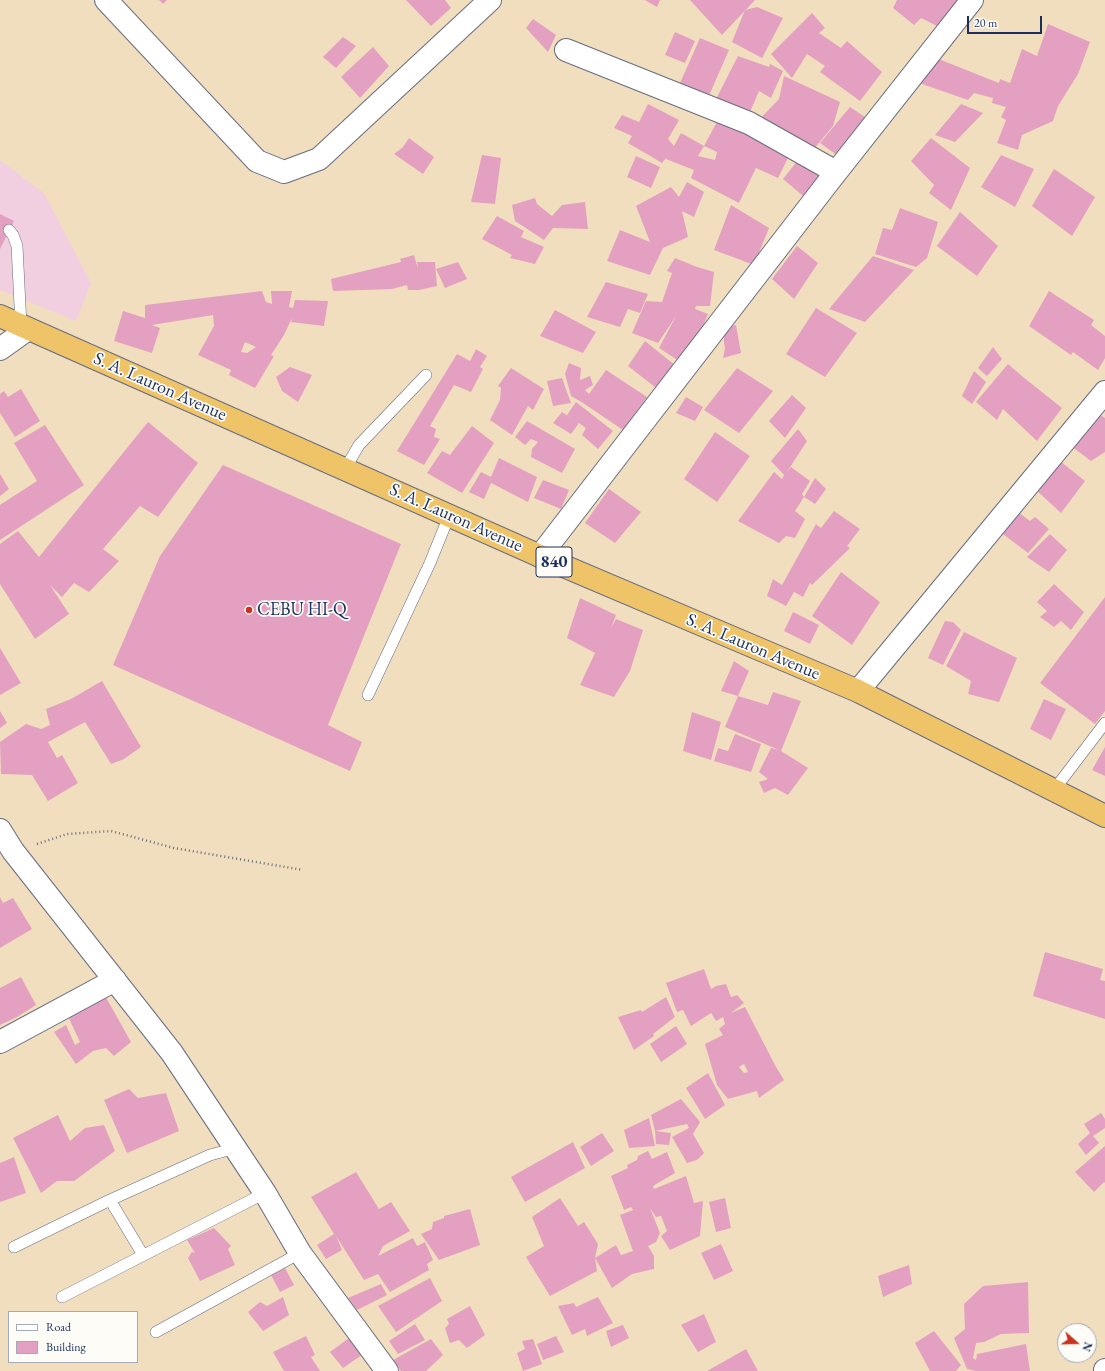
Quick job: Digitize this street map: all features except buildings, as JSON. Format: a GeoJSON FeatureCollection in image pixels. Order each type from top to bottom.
{"type":"FeatureCollection","features":[{"type":"Feature","properties":{"kind":"highway","name":"S. A. Lauron Avenue"},"geometry":{"type":"LineString","coordinates":[[0,316],[540,556],[858,691],[1105,816]]}},
{"type":"Feature","properties":{"kind":"street"},"geometry":{"type":"LineString","coordinates":[[106,0],[257,161],[284,172],[319,159],[490,0]]}},
{"type":"Feature","properties":{"kind":"street"},"geometry":{"type":"LineString","coordinates":[[540,556],[836,172],[972,0]]}},
{"type":"Feature","properties":{"kind":"street"},"geometry":{"type":"LineString","coordinates":[[566,50],[749,122],[836,172]]}},
{"type":"Feature","properties":{"kind":"street"},"geometry":{"type":"LineString","coordinates":[[0,349],[25,327]]}},
{"type":"Feature","properties":{"kind":"street"},"geometry":{"type":"LineString","coordinates":[[858,691],[1104,396]]}},
{"type":"Feature","properties":{"kind":"street"},"geometry":{"type":"LineString","coordinates":[[0,830],[7,854],[115,980],[172,1053],[265,1192],[300,1253],[387,1371]]}},
{"type":"Feature","properties":{"kind":"street"},"geometry":{"type":"LineString","coordinates":[[0,1042],[115,980]]}},
{"type":"Feature","properties":{"kind":"lane"},"geometry":{"type":"LineString","coordinates":[[9,230],[13,235],[17,246],[25,327]]}},
{"type":"Feature","properties":{"kind":"lane"},"geometry":{"type":"LineString","coordinates":[[345,469],[358,445],[426,375]]}},
{"type":"Feature","properties":{"kind":"lane"},"geometry":{"type":"LineString","coordinates":[[368,695],[430,563],[449,516]]}},
{"type":"Feature","properties":{"kind":"lane"},"geometry":{"type":"LineString","coordinates":[[1054,790],[1105,722]]}},
{"type":"Feature","properties":{"kind":"lane"},"geometry":{"type":"LineString","coordinates":[[14,1247],[110,1200],[210,1155],[236,1148]]}},
{"type":"Feature","properties":{"kind":"lane"},"geometry":{"type":"LineString","coordinates":[[62,1296],[265,1192]]}},
{"type":"Feature","properties":{"kind":"lane"},"geometry":{"type":"LineString","coordinates":[[110,1200],[143,1255]]}},
{"type":"Feature","properties":{"kind":"lane"},"geometry":{"type":"LineString","coordinates":[[156,1332],[300,1253]]}},
{"type":"Feature","properties":{"kind":"path"},"geometry":{"type":"LineString","coordinates":[[7,854],[67,834],[111,831],[174,848],[303,870]]}},
{"type":"Feature","properties":{"kind":"shaded area"},"geometry":{"type":"Polygon","coordinates":[[[0,160],[44,193],[91,283],[76,321],[0,290],[0,160]]]}},
{"type":"Feature","properties":{"kind":"place","name":"CEBU HI-Q"},"geometry":{"type":"Point","coordinates":[249,610]}}]}
